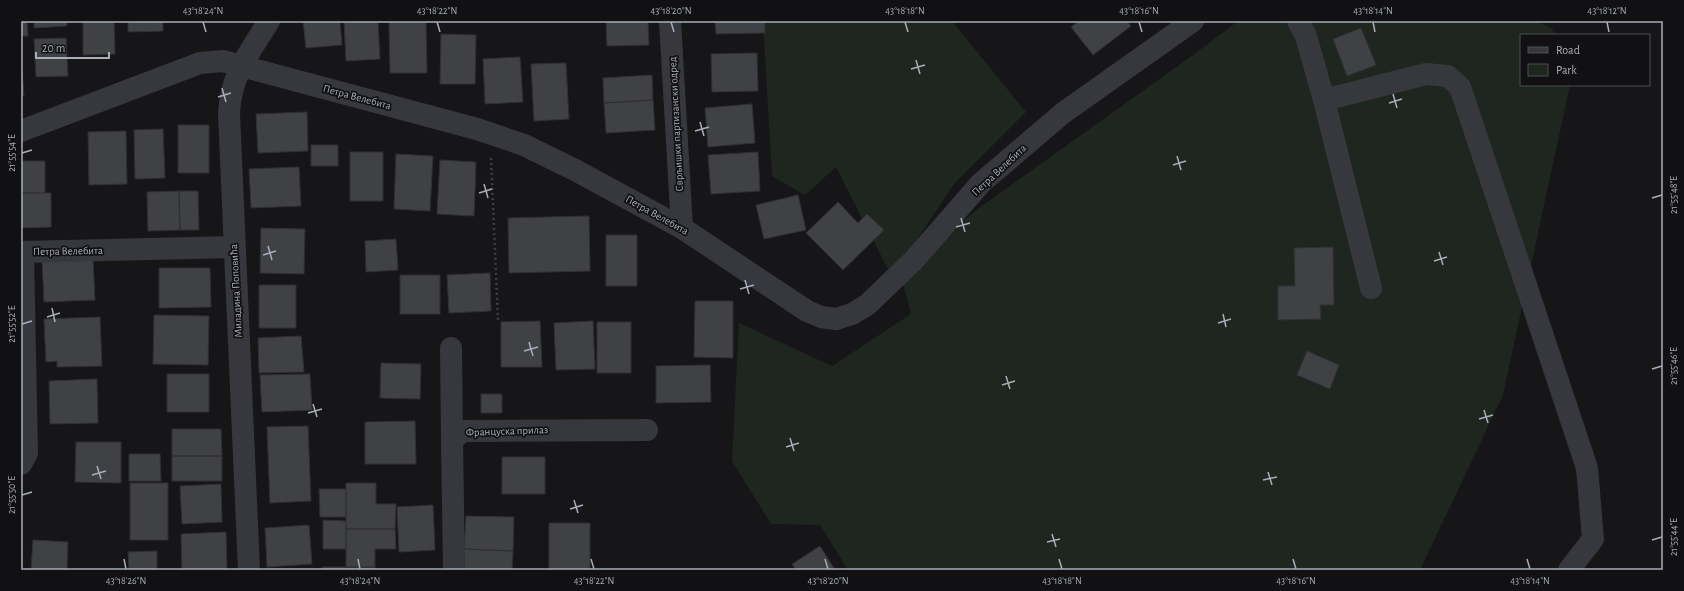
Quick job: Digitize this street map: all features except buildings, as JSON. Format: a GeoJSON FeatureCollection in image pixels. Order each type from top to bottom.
{"type":"FeatureCollection","features":[{"type":"Feature","properties":{"kind":"street","name":"Миладина Поповића"},"geometry":{"type":"LineString","coordinates":[[249,570],[229,114],[233,89],[240,66],[269,21]]}},
{"type":"Feature","properties":{"kind":"street","name":"Сврљишки партизански одред"},"geometry":{"type":"LineString","coordinates":[[670,21],[682,228]]}},
{"type":"Feature","properties":{"kind":"street","name":"Петра Велебита"},"geometry":{"type":"LineString","coordinates":[[21,131],[200,63],[223,62],[490,134],[524,145],[575,170],[682,228],[807,311],[829,319],[845,317],[867,305],[914,260],[981,183],[1063,113],[1194,21]]}},
{"type":"Feature","properties":{"kind":"street"},"geometry":{"type":"LineString","coordinates":[[1298,21],[1306,36],[1324,100],[1371,288]]}},
{"type":"Feature","properties":{"kind":"street"},"geometry":{"type":"LineString","coordinates":[[1324,100],[1426,74],[1448,76],[1460,87],[1587,468],[1593,539],[1569,570]]}},
{"type":"Feature","properties":{"kind":"street","name":"Петра Велебита"},"geometry":{"type":"LineString","coordinates":[[22,252],[234,247]]}},
{"type":"Feature","properties":{"kind":"street"},"geometry":{"type":"LineString","coordinates":[[21,464],[27,453],[22,252]]}},
{"type":"Feature","properties":{"kind":"street"},"geometry":{"type":"LineString","coordinates":[[451,348],[452,440]]}},
{"type":"Feature","properties":{"kind":"street","name":"Француска прилаз"},"geometry":{"type":"LineString","coordinates":[[454,570],[452,440],[463,431],[647,430]]}},
{"type":"Feature","properties":{"kind":"path"},"geometry":{"type":"LineString","coordinates":[[490,134],[498,320]]}},
{"type":"Feature","properties":{"kind":"green space"},"geometry":{"type":"Polygon","coordinates":[[[763,21],[952,21],[1026,112],[954,184],[892,277],[836,167],[805,195],[772,176],[763,21]]]}},
{"type":"Feature","properties":{"kind":"green space"},"geometry":{"type":"Polygon","coordinates":[[[1238,21],[1536,21],[1550,28],[1556,34],[1520,34],[1520,86],[1570,86],[1503,395],[1420,570],[848,570],[820,525],[771,524],[732,461],[739,323],[832,366],[911,314],[902,280],[943,239],[976,210],[1238,21]]]}}]}
